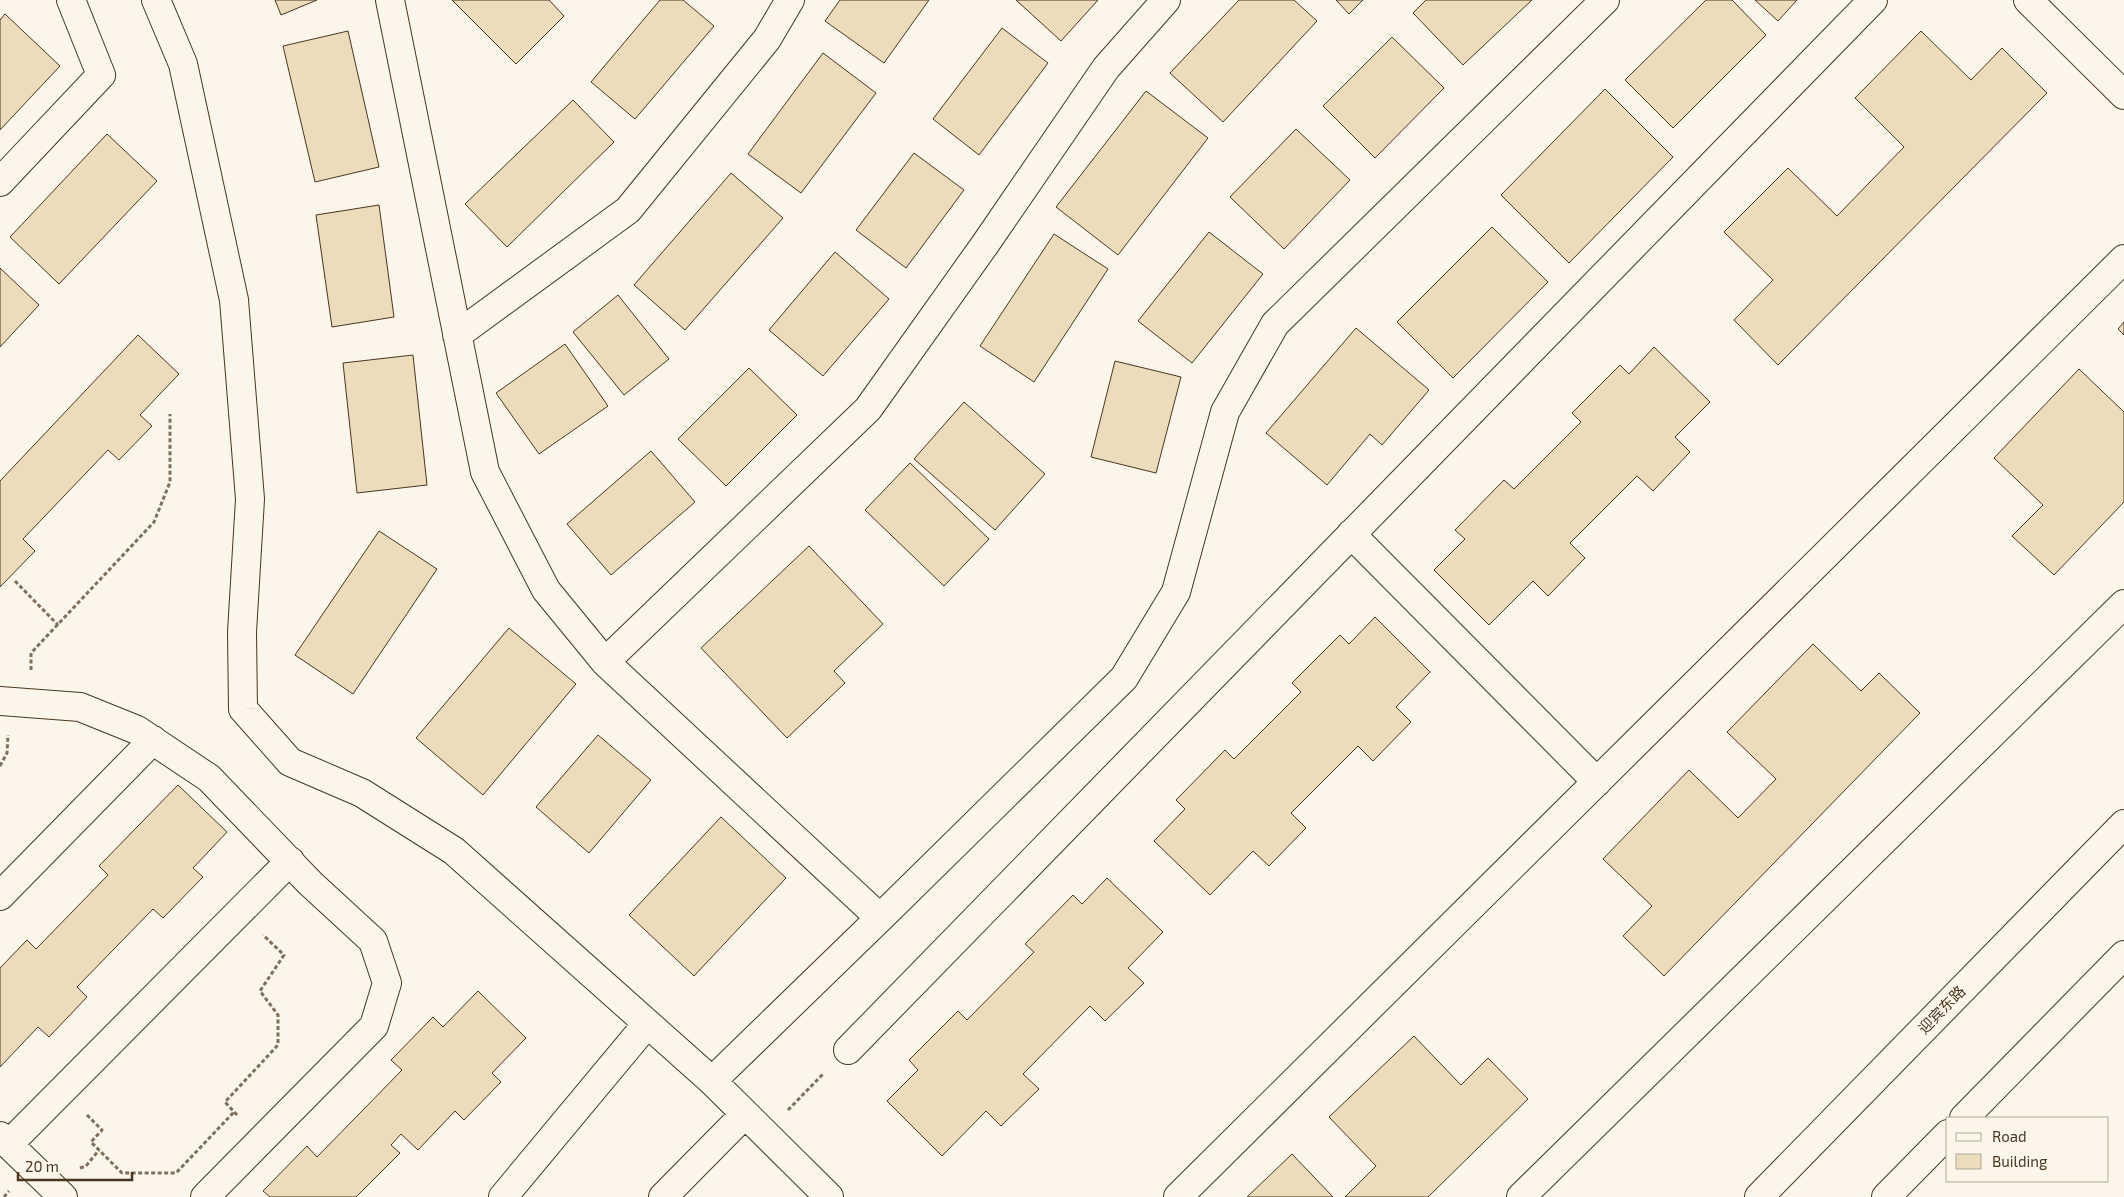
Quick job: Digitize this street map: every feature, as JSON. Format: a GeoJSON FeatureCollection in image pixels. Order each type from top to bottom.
{"type":"FeatureCollection","features":[{"type":"Feature","properties":{"kind":"main road"},"geometry":{"type":"LineString","coordinates":[[0,182],[101,76],[71,0]]}},
{"type":"Feature","properties":{"kind":"main road"},"geometry":{"type":"LineString","coordinates":[[156,0],[183,64],[234,300],[250,499],[242,632],[243,710],[290,762],[362,794],[454,851],[712,1081],[829,1197]]}},
{"type":"Feature","properties":{"kind":"main road"},"geometry":{"type":"LineString","coordinates":[[390,0],[485,472],[546,590],[605,662],[880,918]]}},
{"type":"Feature","properties":{"kind":"main road"},"geometry":{"type":"LineString","coordinates":[[457,336],[628,210],[767,39],[790,0]]}},
{"type":"Feature","properties":{"kind":"main road"},"geometry":{"type":"LineString","coordinates":[[605,662],[868,409],[986,243],[1106,68],[1166,0]]}},
{"type":"Feature","properties":{"kind":"main road"},"geometry":{"type":"LineString","coordinates":[[712,1081],[1124,678],[1176,592],[1225,412],[1275,324],[1605,0]]}},
{"type":"Feature","properties":{"kind":"main road"},"geometry":{"type":"LineString","coordinates":[[848,1050],[1873,0]]}},
{"type":"Feature","properties":{"kind":"main road"},"geometry":{"type":"LineString","coordinates":[[2028,0],[2124,95]]}},
{"type":"Feature","properties":{"kind":"main road"},"geometry":{"type":"LineString","coordinates":[[1178,1197],[2124,259]]}},
{"type":"Feature","properties":{"kind":"main road"},"geometry":{"type":"LineString","coordinates":[[1351,534],[1597,782]]}},
{"type":"Feature","properties":{"kind":"main road"},"geometry":{"type":"LineString","coordinates":[[1521,1197],[2124,604]]}},
{"type":"Feature","properties":{"kind":"main road"},"geometry":{"type":"LineString","coordinates":[[0,701],[80,707],[137,730],[153,740],[209,778],[290,861],[373,941],[387,983],[374,1026],[205,1197]]}},
{"type":"Feature","properties":{"kind":"main road"},"geometry":{"type":"LineString","coordinates":[[0,896],[153,740]]}},
{"type":"Feature","properties":{"kind":"main road","name":"迎宾东路"},"geometry":{"type":"LineString","coordinates":[[1759,1197],[2124,824]]}},
{"type":"Feature","properties":{"kind":"main road"},"geometry":{"type":"LineString","coordinates":[[63,1197],[4,1140],[62,1090],[290,861]]}},
{"type":"Feature","properties":{"kind":"main road"},"geometry":{"type":"LineString","coordinates":[[1965,1117],[2124,955]]}},
{"type":"Feature","properties":{"kind":"main road"},"geometry":{"type":"LineString","coordinates":[[503,1197],[647,1024]]}},
{"type":"Feature","properties":{"kind":"main road"},"geometry":{"type":"LineString","coordinates":[[663,1197],[745,1114]]}},
{"type":"Feature","properties":{"kind":"main road"},"geometry":{"type":"LineString","coordinates":[[1886,1197],[1946,1136]]}},
{"type":"Feature","properties":{"kind":"path"},"geometry":{"type":"LineString","coordinates":[[30,703],[31,653],[154,522],[170,482],[170,414]]}},
{"type":"Feature","properties":{"kind":"path"},"geometry":{"type":"LineString","coordinates":[[15,581],[58,625]]}},
{"type":"Feature","properties":{"kind":"path"},"geometry":{"type":"LineString","coordinates":[[239,912],[284,955],[260,991],[278,1015],[278,1044],[225,1102],[262,1139]]}},
{"type":"Feature","properties":{"kind":"path"},"geometry":{"type":"LineString","coordinates":[[765,1133],[848,1050]]}},
{"type":"Feature","properties":{"kind":"path"},"geometry":{"type":"LineString","coordinates":[[62,1090],[102,1130],[91,1142],[122,1173],[176,1173],[234,1112]]}},
{"type":"Feature","properties":{"kind":"building"},"geometry":{"type":"Polygon","coordinates":[[[275,0],[317,0],[281,15],[275,0]]]}},
{"type":"Feature","properties":{"kind":"building"},"geometry":{"type":"Polygon","coordinates":[[[452,0],[549,0],[564,16],[516,64],[452,0]]]}},
{"type":"Feature","properties":{"kind":"building"},"geometry":{"type":"Polygon","coordinates":[[[660,0],[683,0],[714,26],[635,119],[591,82],[660,0]]]}},
{"type":"Feature","properties":{"kind":"building"},"geometry":{"type":"Polygon","coordinates":[[[840,0],[929,0],[884,63],[825,21],[840,0]]]}},
{"type":"Feature","properties":{"kind":"building"},"geometry":{"type":"Polygon","coordinates":[[[1016,0],[1098,0],[1061,41],[1016,0]]]}},
{"type":"Feature","properties":{"kind":"building"},"geometry":{"type":"Polygon","coordinates":[[[1239,0],[1294,0],[1317,21],[1223,122],[1170,73],[1239,0]]]}},
{"type":"Feature","properties":{"kind":"building"},"geometry":{"type":"Polygon","coordinates":[[[1336,0],[1363,0],[1349,14],[1336,0]]]}},
{"type":"Feature","properties":{"kind":"building"},"geometry":{"type":"Polygon","coordinates":[[[1426,0],[1532,0],[1463,65],[1413,13],[1426,0]]]}},
{"type":"Feature","properties":{"kind":"building"},"geometry":{"type":"Polygon","coordinates":[[[1706,0],[1732,0],[1766,35],[1673,128],[1625,80],[1706,0]]]}},
{"type":"Feature","properties":{"kind":"building"},"geometry":{"type":"Polygon","coordinates":[[[1755,0],[1797,0],[1778,21],[1755,0]]]}},
{"type":"Feature","properties":{"kind":"building"},"geometry":{"type":"Polygon","coordinates":[[[5,14],[60,66],[0,130],[0,20],[5,14]]]}},
{"type":"Feature","properties":{"kind":"building"},"geometry":{"type":"Polygon","coordinates":[[[1002,28],[1048,63],[979,155],[933,119],[1002,28]]]}},
{"type":"Feature","properties":{"kind":"building"},"geometry":{"type":"Polygon","coordinates":[[[348,31],[379,167],[315,182],[283,46],[348,31]]]}},
{"type":"Feature","properties":{"kind":"building"},"geometry":{"type":"Polygon","coordinates":[[[1921,31],[1971,80],[2002,48],[2047,93],[1778,365],[1734,320],[1773,280],[1724,232],[1788,168],[1837,216],[1904,147],[1855,98],[1921,31]]]}},
{"type":"Feature","properties":{"kind":"building"},"geometry":{"type":"Polygon","coordinates":[[[1392,37],[1444,88],[1375,158],[1323,106],[1392,37]]]}},
{"type":"Feature","properties":{"kind":"building"},"geometry":{"type":"Polygon","coordinates":[[[823,53],[876,93],[801,193],[748,154],[823,53]]]}},
{"type":"Feature","properties":{"kind":"building"},"geometry":{"type":"Polygon","coordinates":[[[1605,89],[1673,157],[1569,263],[1501,195],[1605,89]]]}},
{"type":"Feature","properties":{"kind":"building"},"geometry":{"type":"Polygon","coordinates":[[[1146,91],[1208,138],[1118,255],[1056,207],[1146,91]]]}},
{"type":"Feature","properties":{"kind":"building"},"geometry":{"type":"Polygon","coordinates":[[[573,100],[614,142],[507,247],[465,204],[573,100]]]}},
{"type":"Feature","properties":{"kind":"building"},"geometry":{"type":"Polygon","coordinates":[[[1296,129],[1350,180],[1284,249],[1230,197],[1296,129]]]}},
{"type":"Feature","properties":{"kind":"building"},"geometry":{"type":"Polygon","coordinates":[[[107,134],[157,181],[59,284],[10,237],[107,134]]]}},
{"type":"Feature","properties":{"kind":"building"},"geometry":{"type":"Polygon","coordinates":[[[914,153],[964,190],[906,268],[856,230],[914,153]]]}},
{"type":"Feature","properties":{"kind":"building"},"geometry":{"type":"Polygon","coordinates":[[[731,173],[783,218],[685,330],[634,285],[731,173]]]}},
{"type":"Feature","properties":{"kind":"building"},"geometry":{"type":"Polygon","coordinates":[[[379,205],[394,317],[332,327],[316,215],[379,205]]]}},
{"type":"Feature","properties":{"kind":"building"},"geometry":{"type":"Polygon","coordinates":[[[1492,227],[1548,282],[1453,378],[1397,322],[1492,227]]]}},
{"type":"Feature","properties":{"kind":"building"},"geometry":{"type":"Polygon","coordinates":[[[1209,232],[1263,274],[1192,363],[1138,321],[1209,232]]]}},
{"type":"Feature","properties":{"kind":"building"},"geometry":{"type":"Polygon","coordinates":[[[1054,234],[1108,269],[1034,382],[980,346],[1054,234]]]}},
{"type":"Feature","properties":{"kind":"building"},"geometry":{"type":"Polygon","coordinates":[[[835,252],[889,299],[823,376],[769,330],[835,252]]]}},
{"type":"Feature","properties":{"kind":"building"},"geometry":{"type":"Polygon","coordinates":[[[0,268],[39,305],[0,347],[0,268]]]}},
{"type":"Feature","properties":{"kind":"building"},"geometry":{"type":"Polygon","coordinates":[[[618,295],[669,359],[624,395],[573,332],[618,295]]]}},
{"type":"Feature","properties":{"kind":"building"},"geometry":{"type":"Polygon","coordinates":[[[2124,322],[2124,335],[2118,329],[2124,322]]]}},
{"type":"Feature","properties":{"kind":"building"},"geometry":{"type":"Polygon","coordinates":[[[1356,328],[1429,390],[1382,445],[1370,434],[1327,485],[1266,433],[1356,328]]]}},
{"type":"Feature","properties":{"kind":"building"},"geometry":{"type":"Polygon","coordinates":[[[138,335],[179,374],[140,415],[152,426],[119,460],[108,450],[23,539],[35,551],[0,587],[0,481],[138,335]]]}},
{"type":"Feature","properties":{"kind":"building"},"geometry":{"type":"Polygon","coordinates":[[[565,344],[608,406],[539,454],[496,393],[565,344]]]}},
{"type":"Feature","properties":{"kind":"building"},"geometry":{"type":"Polygon","coordinates":[[[1654,347],[1710,402],[1675,437],[1690,452],[1653,491],[1637,476],[1570,543],[1585,558],[1548,596],[1533,581],[1489,625],[1434,570],[1465,539],[1455,530],[1504,480],[1514,489],[1581,422],[1572,413],[1620,365],[1629,374],[1654,347]]]}},
{"type":"Feature","properties":{"kind":"building"},"geometry":{"type":"Polygon","coordinates":[[[413,355],[427,485],[357,493],[343,363],[413,355]]]}},
{"type":"Feature","properties":{"kind":"building"},"geometry":{"type":"Polygon","coordinates":[[[1115,361],[1181,377],[1156,473],[1091,457],[1115,361]]]}},
{"type":"Feature","properties":{"kind":"building"},"geometry":{"type":"Polygon","coordinates":[[[749,368],[797,415],[726,486],[678,439],[749,368]]]}},
{"type":"Feature","properties":{"kind":"building"},"geometry":{"type":"Polygon","coordinates":[[[2079,369],[2124,412],[2124,502],[2054,575],[2012,536],[2043,505],[1994,458],[2079,369]]]}},
{"type":"Feature","properties":{"kind":"building"},"geometry":{"type":"Polygon","coordinates":[[[964,402],[1045,474],[995,530],[914,459],[964,402]]]}},
{"type":"Feature","properties":{"kind":"building"},"geometry":{"type":"Polygon","coordinates":[[[651,451],[695,502],[611,575],[567,524],[651,451]]]}},
{"type":"Feature","properties":{"kind":"building"},"geometry":{"type":"Polygon","coordinates":[[[910,463],[989,539],[944,586],[865,510],[910,463]]]}},
{"type":"Feature","properties":{"kind":"building"},"geometry":{"type":"Polygon","coordinates":[[[379,531],[437,569],[353,694],[295,655],[379,531]]]}},
{"type":"Feature","properties":{"kind":"building"},"geometry":{"type":"Polygon","coordinates":[[[809,546],[883,624],[834,671],[845,683],[787,738],[701,648],[809,546]]]}},
{"type":"Feature","properties":{"kind":"building"},"geometry":{"type":"Polygon","coordinates":[[[1375,617],[1430,672],[1396,707],[1411,722],[1373,761],[1358,746],[1291,813],[1306,828],[1269,866],[1253,851],[1210,895],[1154,841],[1185,809],[1176,800],[1225,750],[1234,759],[1301,692],[1292,683],[1340,635],[1349,644],[1375,617]]]}},
{"type":"Feature","properties":{"kind":"building"},"geometry":{"type":"Polygon","coordinates":[[[509,628],[576,684],[483,795],[416,738],[509,628]]]}},
{"type":"Feature","properties":{"kind":"building"},"geometry":{"type":"Polygon","coordinates":[[[1813,644],[1861,691],[1879,673],[1920,713],[1664,976],[1623,936],[1652,906],[1603,859],[1689,770],[1738,818],[1776,779],[1727,732],[1813,644]]]}},
{"type":"Feature","properties":{"kind":"building"},"geometry":{"type":"Polygon","coordinates":[[[598,735],[651,780],[589,853],[536,807],[598,735]]]}},
{"type":"Feature","properties":{"kind":"building"},"geometry":{"type":"Polygon","coordinates":[[[178,785],[227,832],[193,868],[203,877],[163,918],[153,909],[77,987],[87,997],[49,1037],[38,1027],[0,1067],[0,968],[27,940],[36,949],[108,875],[99,866],[178,785]]]}},
{"type":"Feature","properties":{"kind":"building"},"geometry":{"type":"Polygon","coordinates":[[[721,817],[786,878],[694,976],[629,915],[721,817]]]}},
{"type":"Feature","properties":{"kind":"building"},"geometry":{"type":"Polygon","coordinates":[[[1107,878],[1163,932],[1128,968],[1144,983],[1105,1021],[1090,1006],[1023,1074],[1039,1089],[1001,1126],[986,1111],[942,1156],[887,1101],[918,1070],[909,1060],[958,1011],[967,1020],[1034,952],[1025,944],[1073,895],[1082,904],[1107,878]]]}},
{"type":"Feature","properties":{"kind":"building"},"geometry":{"type":"Polygon","coordinates":[[[478,991],[526,1038],[492,1073],[501,1082],[464,1120],[455,1111],[418,1150],[401,1134],[391,1145],[400,1153],[356,1197],[270,1197],[263,1191],[307,1146],[317,1157],[402,1070],[391,1060],[433,1017],[443,1027],[478,991]]]}},
{"type":"Feature","properties":{"kind":"building"},"geometry":{"type":"Polygon","coordinates":[[[1414,1036],[1461,1085],[1488,1058],[1528,1099],[1428,1197],[1345,1197],[1376,1166],[1329,1117],[1414,1036]]]}},
{"type":"Feature","properties":{"kind":"building"},"geometry":{"type":"Polygon","coordinates":[[[1292,1154],[1333,1197],[1247,1197],[1292,1154]]]}}]}
